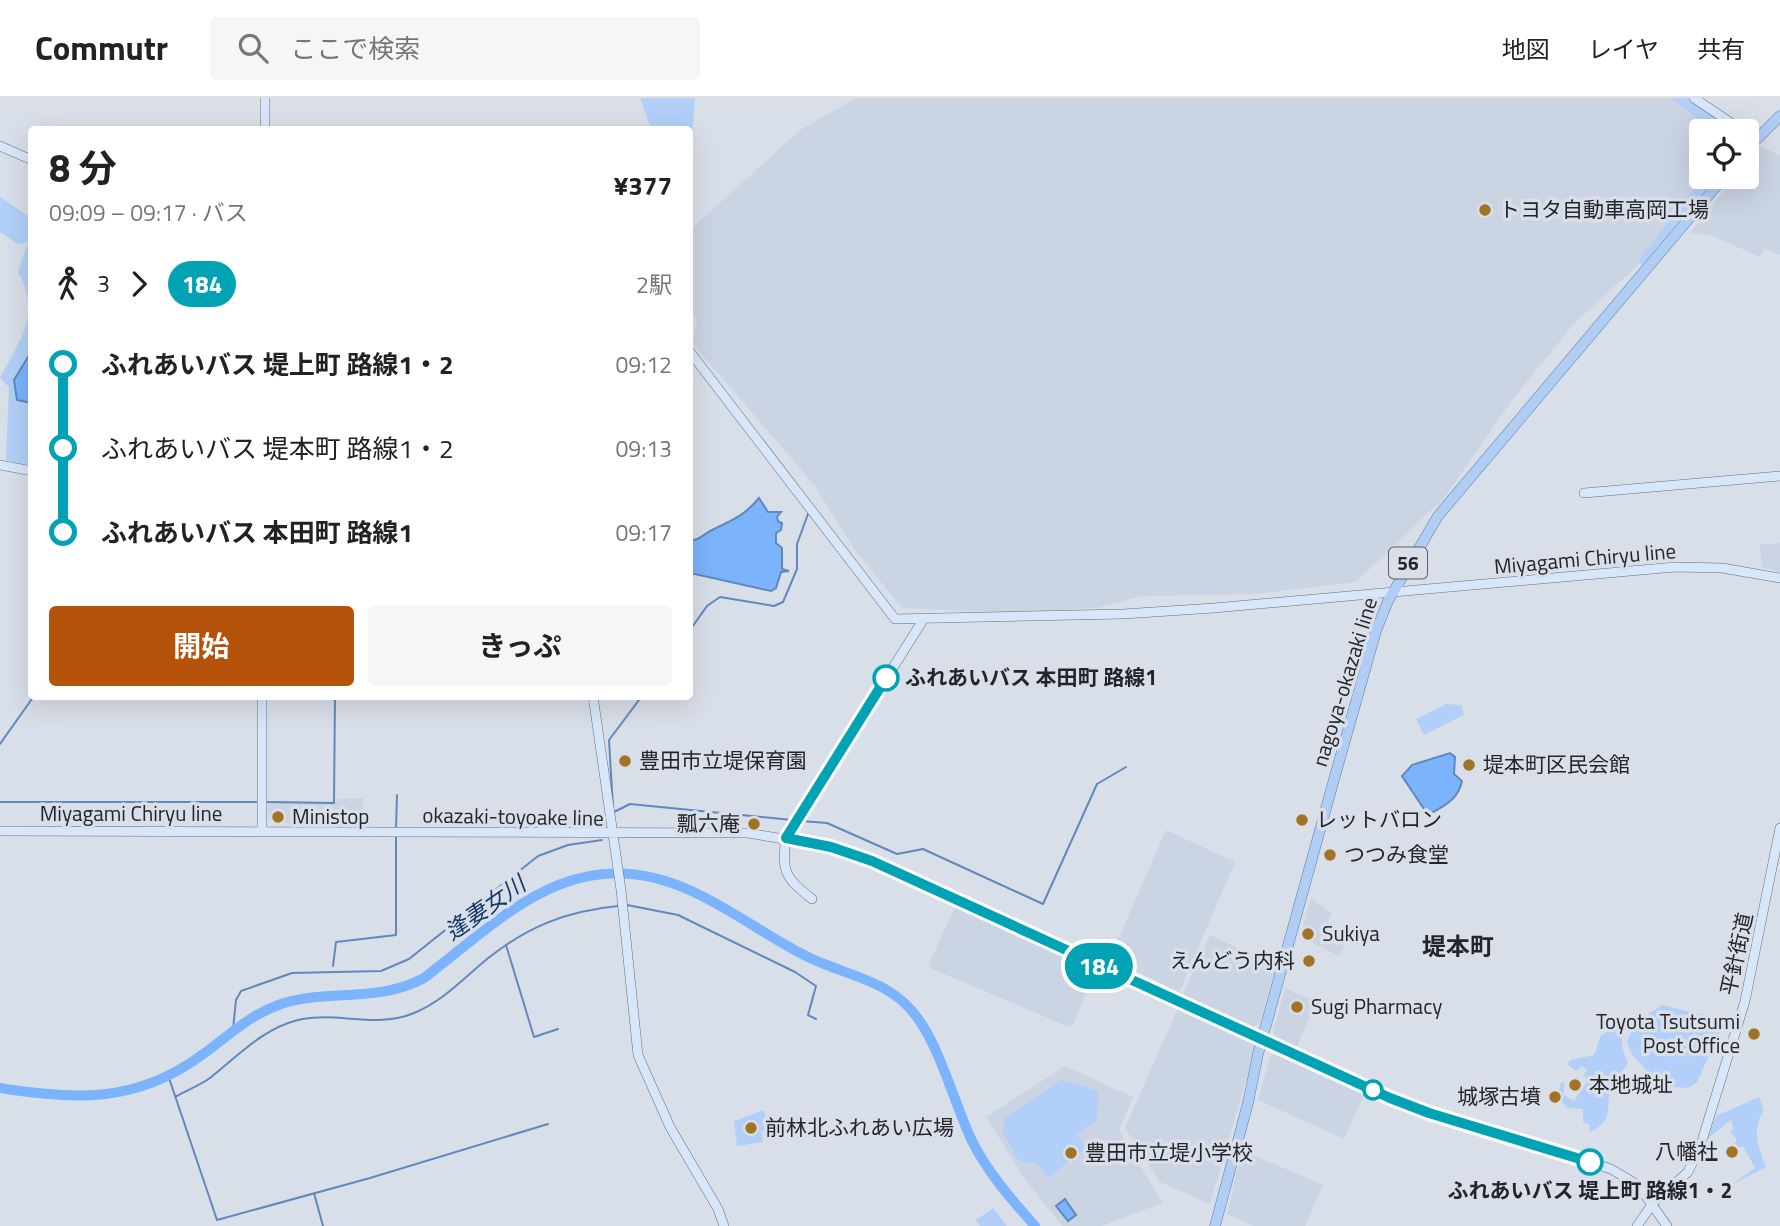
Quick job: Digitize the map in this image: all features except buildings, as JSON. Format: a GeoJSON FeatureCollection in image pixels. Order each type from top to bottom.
{"type":"FeatureCollection","features":[{"type":"Feature","properties":{"kind":"main road"},"geometry":{"type":"LineString","coordinates":[[265,98],[265,126]]}},
{"type":"Feature","properties":{"kind":"main road"},"geometry":{"type":"LineString","coordinates":[[1694,98],[1726,119]]}},
{"type":"Feature","properties":{"kind":"main road"},"geometry":{"type":"LineString","coordinates":[[1759,128],[1780,116]]}},
{"type":"Feature","properties":{"kind":"main road"},"geometry":{"type":"LineString","coordinates":[[0,146],[28,158]]}},
{"type":"Feature","properties":{"kind":"main road","name":"nagoya-okazaki line"},"geometry":{"type":"LineString","coordinates":[[1215,1226],[1262,1040],[1376,631],[1393,592],[1438,516],[1714,189]]}},
{"type":"Feature","properties":{"kind":"main road","name":"Miyagami Chiryu line"},"geometry":{"type":"LineString","coordinates":[[693,356],[895,619],[1123,614],[1675,567],[1722,568],[1780,578]]}},
{"type":"Feature","properties":{"kind":"main road"},"geometry":{"type":"LineString","coordinates":[[0,465],[28,470]]}},
{"type":"Feature","properties":{"kind":"main road"},"geometry":{"type":"LineString","coordinates":[[1584,493],[1780,476]]}},
{"type":"Feature","properties":{"kind":"main road"},"geometry":{"type":"LineString","coordinates":[[812,899],[787,875],[783,862],[786,838],[923,620]]}},
{"type":"Feature","properties":{"kind":"main road"},"geometry":{"type":"LineString","coordinates":[[262,700],[262,832]]}},
{"type":"Feature","properties":{"kind":"main road"},"geometry":{"type":"LineString","coordinates":[[594,700],[612,832],[748,833],[831,847],[872,861],[1262,1040],[1429,1113],[1611,1169],[1638,1185],[1667,1226]]}},
{"type":"Feature","properties":{"kind":"main road","name":"平針街道"},"geometry":{"type":"LineString","coordinates":[[1637,1226],[1653,1203],[1688,1172],[1702,1144],[1745,1001],[1780,828]]}},
{"type":"Feature","properties":{"kind":"main road","name":"Miyagami Chiryu line"},"geometry":{"type":"LineString","coordinates":[[0,831],[262,832]]}},
{"type":"Feature","properties":{"kind":"main road","name":"okazaki-toyoake line"},"geometry":{"type":"LineString","coordinates":[[262,832],[612,832],[621,890],[638,1055],[670,1127],[718,1209],[724,1226]]}},
{"type":"Feature","properties":{"kind":"main road","name":"nagoya-okazaki line"},"geometry":{"type":"LineString","coordinates":[[1209,1226],[1244,1101],[1249,1094]]}},
{"type":"Feature","properties":{"kind":"shaded area"},"geometry":{"type":"Polygon","coordinates":[[[640,98],[695,98],[693,126],[650,126],[640,98]]]}},
{"type":"Feature","properties":{"kind":"shaded area"},"geometry":{"type":"Polygon","coordinates":[[[856,98],[1673,98],[1698,119],[1689,119],[1689,189],[1698,189],[1644,259],[1573,325],[1512,400],[1444,498],[1356,582],[1255,594],[1142,596],[1097,608],[1013,613],[902,608],[855,550],[815,486],[693,344],[697,319],[693,315],[693,227],[800,130],[856,98]]]}},
{"type":"Feature","properties":{"kind":"shaded area"},"geometry":{"type":"Polygon","coordinates":[[[1672,98],[1688,98],[1720,119],[1698,119],[1672,98]]]}},
{"type":"Feature","properties":{"kind":"shaded area"},"geometry":{"type":"Polygon","coordinates":[[[1761,146],[1780,156],[1780,255],[1764,248],[1760,257],[1713,236],[1690,233],[1725,189],[1759,189],[1761,146]]]}},
{"type":"Feature","properties":{"kind":"shaded area"},"geometry":{"type":"Polygon","coordinates":[[[1694,189],[1706,189],[1642,265],[1638,261],[1694,189]]]}},
{"type":"Feature","properties":{"kind":"shaded area"},"geometry":{"type":"Polygon","coordinates":[[[0,197],[28,216],[28,239],[26,243],[18,244],[0,232],[0,197]]]}},
{"type":"Feature","properties":{"kind":"shaded area"},"geometry":{"type":"Polygon","coordinates":[[[28,245],[28,301],[18,272],[28,245]]]}},
{"type":"Feature","properties":{"kind":"shaded area"},"geometry":{"type":"Polygon","coordinates":[[[28,314],[28,464],[6,460],[9,387],[0,378],[26,326],[28,314]]]}},
{"type":"Feature","properties":{"kind":"shaded area"},"geometry":{"type":"Polygon","coordinates":[[[1780,543],[1780,572],[1762,567],[1760,545],[1780,543]]]}},
{"type":"Feature","properties":{"kind":"shaded area"},"geometry":{"type":"Polygon","coordinates":[[[1446,704],[1461,705],[1464,715],[1424,735],[1416,719],[1446,704]]]}},
{"type":"Feature","properties":{"kind":"shaded area"},"geometry":{"type":"Polygon","coordinates":[[[363,798],[364,823],[274,823],[268,818],[268,801],[336,802],[337,799],[363,798]]]}},
{"type":"Feature","properties":{"kind":"shaded area"},"geometry":{"type":"Polygon","coordinates":[[[1166,830],[1235,862],[1179,992],[1110,958],[1166,830]]]}},
{"type":"Feature","properties":{"kind":"shaded area"},"geometry":{"type":"Polygon","coordinates":[[[1311,898],[1332,913],[1328,921],[1344,946],[1339,956],[1300,937],[1311,898]]]}},
{"type":"Feature","properties":{"kind":"shaded area"},"geometry":{"type":"Polygon","coordinates":[[[956,905],[1096,968],[1073,1026],[1069,1027],[928,966],[956,905]]]}},
{"type":"Feature","properties":{"kind":"shaded area"},"geometry":{"type":"Polygon","coordinates":[[[1210,935],[1276,966],[1260,1023],[1251,1028],[1182,996],[1210,935]]]}},
{"type":"Feature","properties":{"kind":"shaded area"},"geometry":{"type":"Polygon","coordinates":[[[1285,988],[1316,1002],[1296,1049],[1279,1041],[1273,1032],[1285,988]]]}},
{"type":"Feature","properties":{"kind":"shaded area"},"geometry":{"type":"Polygon","coordinates":[[[1662,1005],[1725,1020],[1697,1082],[1688,1088],[1662,1086],[1633,1056],[1627,1043],[1634,1024],[1662,1005]]]}},
{"type":"Feature","properties":{"kind":"shaded area"},"geometry":{"type":"Polygon","coordinates":[[[1179,1006],[1250,1038],[1255,1049],[1210,1204],[1160,1182],[1125,1128],[1179,1006]]]}},
{"type":"Feature","properties":{"kind":"shaded area","name":"八幡社"},"geometry":{"type":"Polygon","coordinates":[[[1622,1024],[1622,1047],[1628,1064],[1613,1083],[1607,1117],[1589,1132],[1590,1125],[1583,1122],[1583,1109],[1567,1108],[1559,1094],[1560,1084],[1565,1081],[1563,1095],[1574,1101],[1588,1081],[1584,1075],[1587,1070],[1582,1066],[1576,1071],[1567,1064],[1571,1060],[1594,1055],[1601,1035],[1622,1024]]]}},
{"type":"Feature","properties":{"kind":"shaded area"},"geometry":{"type":"Polygon","coordinates":[[[1275,1053],[1365,1093],[1344,1139],[1258,1100],[1270,1057],[1275,1053]]]}},
{"type":"Feature","properties":{"kind":"shaded area","name":"豊田市立堤小学校"},"geometry":{"type":"Polygon","coordinates":[[[1065,1066],[1133,1097],[1119,1131],[1163,1203],[1101,1226],[1062,1226],[1022,1175],[986,1117],[1065,1066]]]}},
{"type":"Feature","properties":{"kind":"shaded area"},"geometry":{"type":"Polygon","coordinates":[[[1061,1080],[1098,1091],[1097,1120],[1077,1134],[1085,1148],[1048,1178],[1036,1163],[1019,1161],[1003,1134],[1005,1118],[1061,1080]]]}},
{"type":"Feature","properties":{"kind":"shaded area"},"geometry":{"type":"Polygon","coordinates":[[[1759,1097],[1764,1110],[1758,1125],[1757,1138],[1766,1167],[1731,1185],[1755,1168],[1743,1146],[1731,1150],[1737,1140],[1730,1131],[1734,1129],[1731,1120],[1708,1138],[1716,1116],[1759,1097]]]}},
{"type":"Feature","properties":{"kind":"shaded area","name":"前林北ふれあい広場"},"geometry":{"type":"Polygon","coordinates":[[[764,1110],[767,1130],[761,1131],[763,1142],[737,1146],[734,1121],[764,1110]]]}},
{"type":"Feature","properties":{"kind":"shaded area"},"geometry":{"type":"Polygon","coordinates":[[[1242,1150],[1323,1185],[1305,1226],[1254,1226],[1227,1214],[1242,1150]]]}},
{"type":"Feature","properties":{"kind":"shaded area"},"geometry":{"type":"Polygon","coordinates":[[[993,1208],[1007,1226],[980,1226],[976,1220],[993,1208]]]}},
{"type":"Feature","properties":{"kind":"water"},"geometry":{"type":"Polygon","coordinates":[[[28,357],[28,402],[17,400],[14,380],[28,357]]]}},
{"type":"Feature","properties":{"kind":"water"},"geometry":{"type":"Polygon","coordinates":[[[759,498],[768,512],[781,512],[777,517],[782,523],[781,530],[776,533],[776,543],[782,548],[782,569],[789,571],[781,572],[776,588],[771,591],[693,574],[693,540],[749,509],[759,498]]]}},
{"type":"Feature","properties":{"kind":"water"},"geometry":{"type":"Polygon","coordinates":[[[1450,753],[1455,757],[1454,774],[1462,781],[1460,788],[1450,802],[1428,815],[1402,776],[1412,765],[1450,753]]]}},
{"type":"Feature","properties":{"kind":"water"},"geometry":{"type":"Polygon","coordinates":[[[1065,1199],[1076,1215],[1068,1221],[1056,1206],[1065,1199]]]}},
{"type":"Feature","properties":{"kind":"waterway"},"geometry":{"type":"LineString","coordinates":[[693,626],[707,606],[720,597],[774,606],[783,602],[797,569],[797,544],[808,514]]}},
{"type":"Feature","properties":{"kind":"waterway"},"geometry":{"type":"LineString","coordinates":[[0,744],[31,700]]}},
{"type":"Feature","properties":{"kind":"waterway"},"geometry":{"type":"LineString","coordinates":[[267,802],[334,803],[335,700]]}},
{"type":"Feature","properties":{"kind":"waterway"},"geometry":{"type":"LineString","coordinates":[[613,807],[609,740],[639,700]]}},
{"type":"Feature","properties":{"kind":"waterway"},"geometry":{"type":"LineString","coordinates":[[801,821],[827,823],[897,854],[923,849],[1043,904],[1097,784],[1126,767]]}},
{"type":"Feature","properties":{"kind":"waterway"},"geometry":{"type":"LineString","coordinates":[[396,829],[397,795]]}},
{"type":"Feature","properties":{"kind":"waterway"},"geometry":{"type":"LineString","coordinates":[[0,802],[258,802]]}},
{"type":"Feature","properties":{"kind":"waterway"},"geometry":{"type":"LineString","coordinates":[[614,812],[630,804],[792,820]]}},
{"type":"Feature","properties":{"kind":"waterway"},"geometry":{"type":"LineString","coordinates":[[333,966],[336,942],[396,935],[396,835]]}},
{"type":"Feature","properties":{"kind":"waterway"},"geometry":{"type":"LineString","coordinates":[[233,1029],[236,1000],[241,991],[292,973],[381,971],[409,959],[538,856],[568,845],[602,840]]}},
{"type":"Feature","properties":{"kind":"waterway","name":"逢妻女川"},"geometry":{"type":"LineString","coordinates":[[0,1088],[79,1096],[127,1090],[151,1083],[175,1072],[249,1020],[271,1008],[302,999],[389,990],[424,978],[513,909],[544,892],[576,879],[610,873],[647,876],[702,896],[802,954],[880,986],[908,1006],[934,1047],[978,1153],[1001,1186],[1035,1226]]}},
{"type":"Feature","properties":{"kind":"waterway"},"geometry":{"type":"LineString","coordinates":[[627,905],[678,915],[795,972],[816,986],[808,1015],[816,1019]]}},
{"type":"Feature","properties":{"kind":"waterway"},"geometry":{"type":"LineString","coordinates":[[177,1096],[210,1078],[251,1044],[285,1024],[327,1017],[371,1020],[400,1018],[425,1008],[444,996],[487,959],[532,929],[581,912],[618,906]]}},
{"type":"Feature","properties":{"kind":"waterway"},"geometry":{"type":"LineString","coordinates":[[506,945],[534,1037],[558,1029]]}},
{"type":"Feature","properties":{"kind":"waterway"},"geometry":{"type":"LineString","coordinates":[[168,1075],[217,1220],[370,1178],[548,1124]]}},
{"type":"Feature","properties":{"kind":"waterway"},"geometry":{"type":"LineString","coordinates":[[314,1193],[323,1226]]}},
{"type":"Feature","properties":{"kind":"bus line","name":"184"},"geometry":{"type":"LineString","coordinates":[[886,678],[786,838],[831,847],[872,861],[1390,1098],[1429,1113],[1590,1162]]}},
{"type":"Feature","properties":{"kind":"place","name":"トヨタ自動車高岡工場"},"geometry":{"type":"Point","coordinates":[1485,210]}},
{"type":"Feature","properties":{"kind":"place","name":"ふれあいバス 本田町 路線1"},"geometry":{"type":"Point","coordinates":[886,678]}},
{"type":"Feature","properties":{"kind":"place","name":"豊田市立堤保育園"},"geometry":{"type":"Point","coordinates":[625,761]}},
{"type":"Feature","properties":{"kind":"place","name":"堤本町区民会館"},"geometry":{"type":"Point","coordinates":[1469,765]}},
{"type":"Feature","properties":{"kind":"place","name":"Ministop"},"geometry":{"type":"Point","coordinates":[278,817]}},
{"type":"Feature","properties":{"kind":"place","name":"レットバロン"},"geometry":{"type":"Point","coordinates":[1302,820]}},
{"type":"Feature","properties":{"kind":"place","name":"瓢六庵"},"geometry":{"type":"Point","coordinates":[754,824]}},
{"type":"Feature","properties":{"kind":"place","name":"つつみ食堂"},"geometry":{"type":"Point","coordinates":[1330,855]}},
{"type":"Feature","properties":{"kind":"place","name":"Sukiya"},"geometry":{"type":"Point","coordinates":[1308,934]}},
{"type":"Feature","properties":{"kind":"place","name":"えんどう内科"},"geometry":{"type":"Point","coordinates":[1309,961]}},
{"type":"Feature","properties":{"kind":"place","name":"Sugi Pharmacy"},"geometry":{"type":"Point","coordinates":[1297,1007]}},
{"type":"Feature","properties":{"kind":"place","name":"Toyota Tsutsumi Post Office"},"geometry":{"type":"Point","coordinates":[1754,1034]}},
{"type":"Feature","properties":{"kind":"place","name":"本地城址"},"geometry":{"type":"Point","coordinates":[1575,1085]}},
{"type":"Feature","properties":{"kind":"place","name":"城塚古墳"},"geometry":{"type":"Point","coordinates":[1555,1097]}},
{"type":"Feature","properties":{"kind":"place","name":"前林北ふれあい広場"},"geometry":{"type":"Point","coordinates":[751,1128]}},
{"type":"Feature","properties":{"kind":"place","name":"八幡社"},"geometry":{"type":"Point","coordinates":[1732,1152]}},
{"type":"Feature","properties":{"kind":"place","name":"豊田市立堤小学校"},"geometry":{"type":"Point","coordinates":[1071,1153]}},
{"type":"Feature","properties":{"kind":"place","name":"ふれあいバス 堤上町 路線1・2"},"geometry":{"type":"Point","coordinates":[1590,1162]}},
{"type":"Feature","properties":{"kind":"district","name":"堤本町"},"geometry":{"type":"Point","coordinates":[1458,947]}}]}
